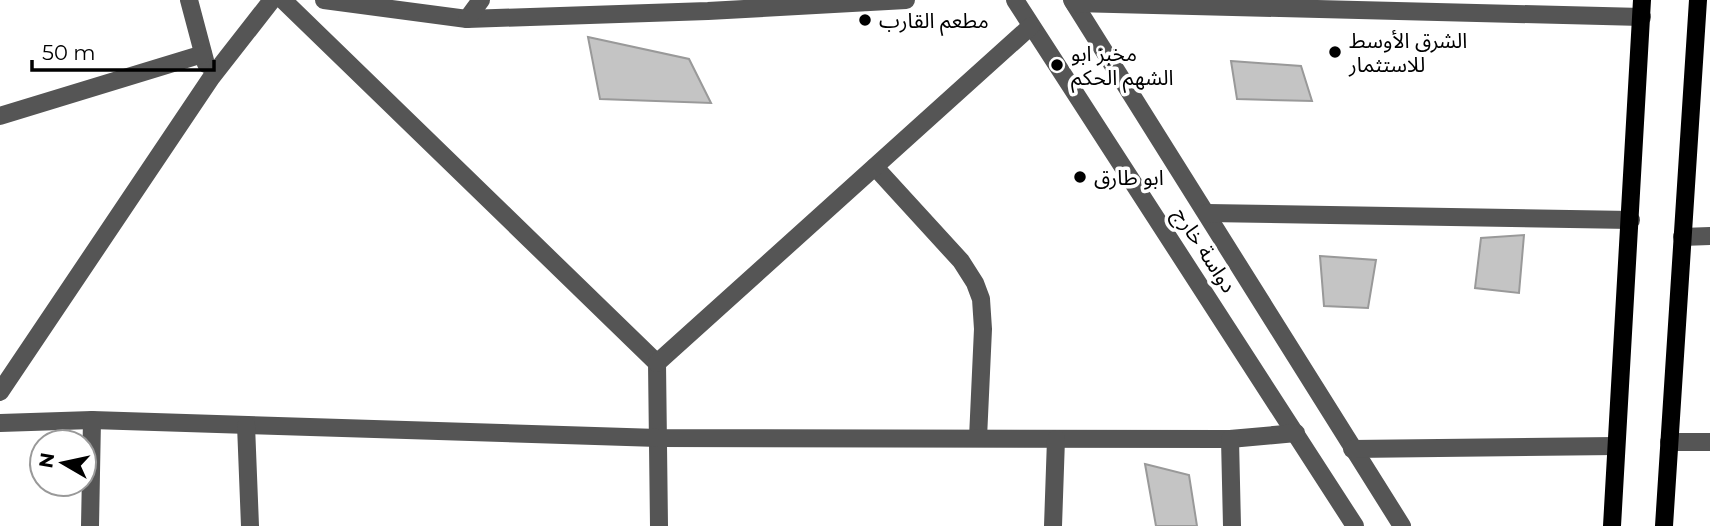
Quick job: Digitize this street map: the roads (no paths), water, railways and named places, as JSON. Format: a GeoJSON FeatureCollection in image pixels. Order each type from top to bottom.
{"type":"FeatureCollection","features":[{"type":"Feature","properties":{"kind":"main road"},"geometry":{"type":"LineString","coordinates":[[1664,526],[1682,237],[1703,21],[1698,0]]}},
{"type":"Feature","properties":{"kind":"main road"},"geometry":{"type":"LineString","coordinates":[[1612,526],[1642,9]]}},
{"type":"Feature","properties":{"kind":"street"},"geometry":{"type":"LineString","coordinates":[[188,0],[211,78]]}},
{"type":"Feature","properties":{"kind":"street"},"geometry":{"type":"LineString","coordinates":[[0,392],[211,78],[272,0]]}},
{"type":"Feature","properties":{"kind":"street"},"geometry":{"type":"LineString","coordinates":[[283,0],[657,363],[659,526]]}},
{"type":"Feature","properties":{"kind":"street"},"geometry":{"type":"LineString","coordinates":[[324,0],[467,19],[709,6],[906,0]]}},
{"type":"Feature","properties":{"kind":"street"},"geometry":{"type":"LineString","coordinates":[[467,19],[481,0]]}},
{"type":"Feature","properties":{"kind":"street","name":"دواسة خارج"},"geometry":{"type":"LineString","coordinates":[[1015,0],[1355,526]]}},
{"type":"Feature","properties":{"kind":"street"},"geometry":{"type":"LineString","coordinates":[[1073,2],[1642,9]]}},
{"type":"Feature","properties":{"kind":"street","name":"دواسة خارج"},"geometry":{"type":"LineString","coordinates":[[1073,2],[1402,526]]}},
{"type":"Feature","properties":{"kind":"street"},"geometry":{"type":"LineString","coordinates":[[657,363],[1031,26]]}},
{"type":"Feature","properties":{"kind":"street"},"geometry":{"type":"LineString","coordinates":[[0,116],[203,54]]}},
{"type":"Feature","properties":{"kind":"street"},"geometry":{"type":"LineString","coordinates":[[875,167],[961,261],[981,299],[983,329],[978,438]]}},
{"type":"Feature","properties":{"kind":"street"},"geometry":{"type":"LineString","coordinates":[[1207,212],[1631,220]]}},
{"type":"Feature","properties":{"kind":"street"},"geometry":{"type":"LineString","coordinates":[[1682,237],[1710,236]]}},
{"type":"Feature","properties":{"kind":"street"},"geometry":{"type":"LineString","coordinates":[[0,423],[92,420],[658,438],[1230,439],[1296,433]]}},
{"type":"Feature","properties":{"kind":"street"},"geometry":{"type":"LineString","coordinates":[[90,526],[92,420]]}},
{"type":"Feature","properties":{"kind":"street"},"geometry":{"type":"LineString","coordinates":[[246,425],[250,526]]}},
{"type":"Feature","properties":{"kind":"street"},"geometry":{"type":"LineString","coordinates":[[1053,526],[1056,439]]}},
{"type":"Feature","properties":{"kind":"street"},"geometry":{"type":"LineString","coordinates":[[1230,439],[1232,526]]}},
{"type":"Feature","properties":{"kind":"street"},"geometry":{"type":"LineString","coordinates":[[1669,442],[1710,442]]}},
{"type":"Feature","properties":{"kind":"street"},"geometry":{"type":"LineString","coordinates":[[1352,449],[1616,446]]}},
{"type":"Feature","properties":{"kind":"place","name":"مطعم القارب"},"geometry":{"type":"Point","coordinates":[865,20]}},
{"type":"Feature","properties":{"kind":"place","name":"الشرق الأوسط للاستثمار"},"geometry":{"type":"Point","coordinates":[1335,52]}},
{"type":"Feature","properties":{"kind":"place","name":"مخبز ابو الشهم الحكم"},"geometry":{"type":"Point","coordinates":[1057,65]}},
{"type":"Feature","properties":{"kind":"place","name":"ابو طارق"},"geometry":{"type":"Point","coordinates":[1080,177]}}]}
